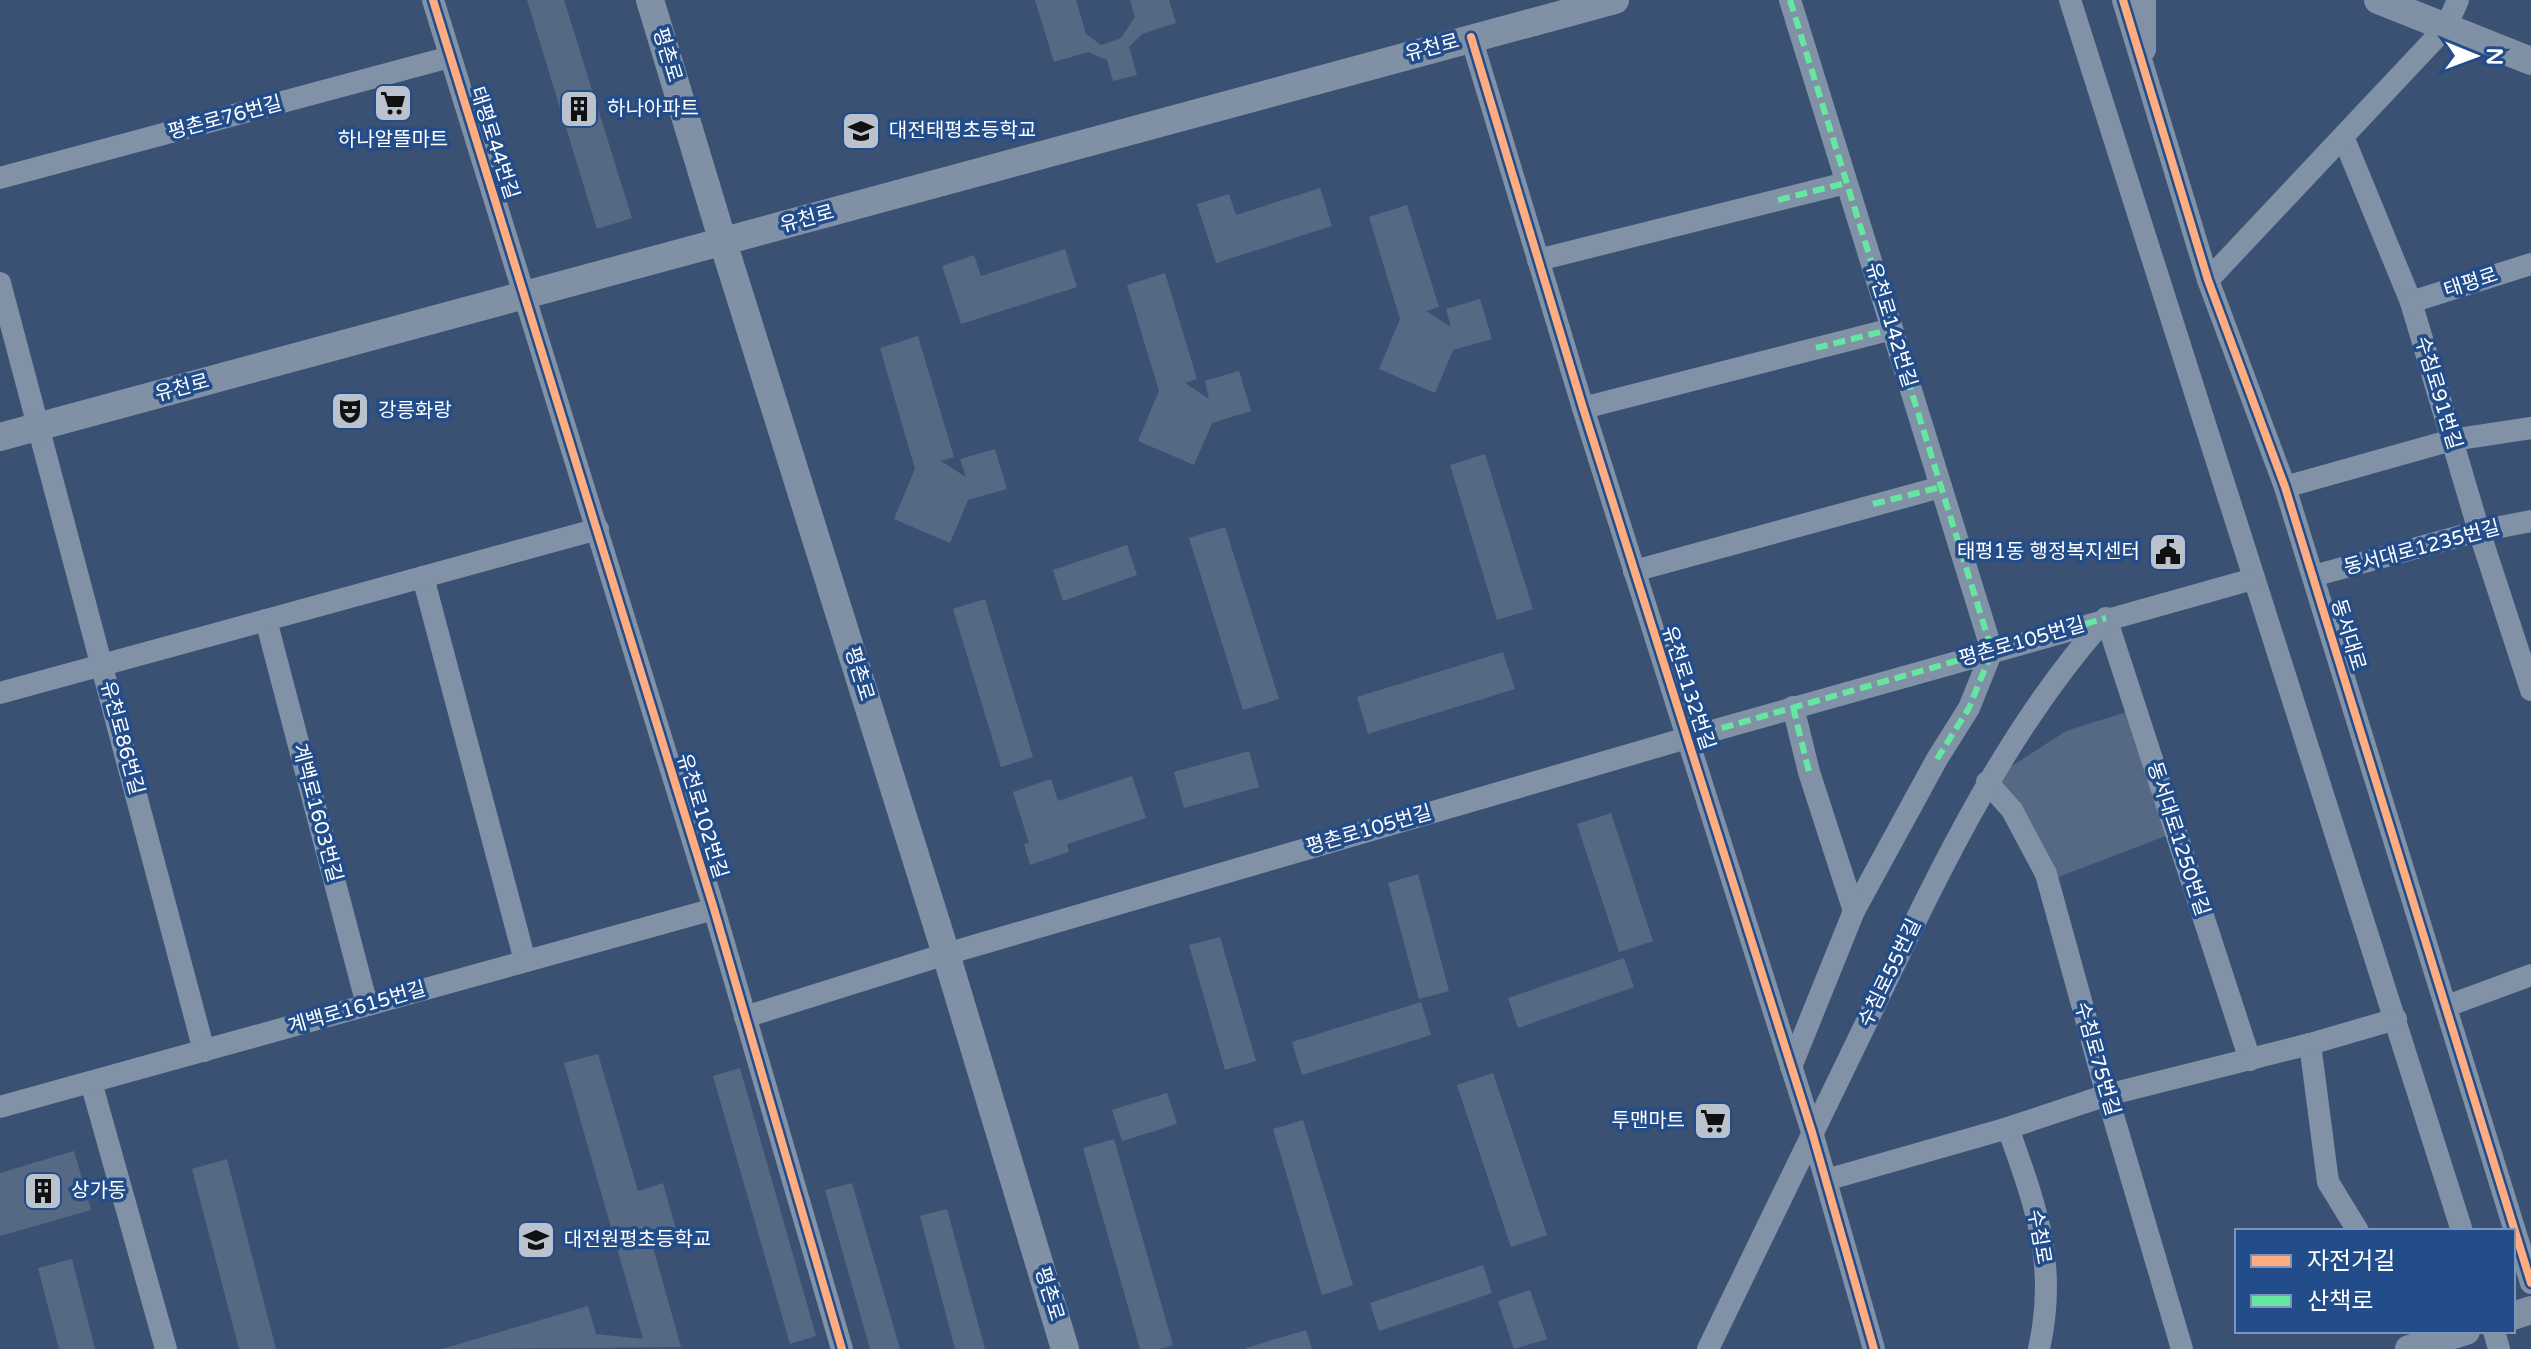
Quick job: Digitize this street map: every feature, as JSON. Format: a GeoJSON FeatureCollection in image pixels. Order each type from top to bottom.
{"type":"FeatureCollection","features":[{"type":"Feature","properties":{"kind":"main road","name":"평촌로"},"geometry":{"type":"LineString","coordinates":[[650,0],[946,954],[1065,1349]]}},
{"type":"Feature","properties":{"kind":"main road","name":"유천로"},"geometry":{"type":"LineString","coordinates":[[0,437],[1615,0]]}},
{"type":"Feature","properties":{"kind":"main road"},"geometry":{"type":"LineString","coordinates":[[2378,0],[2531,61]]}},
{"type":"Feature","properties":{"kind":"main road"},"geometry":{"type":"LineString","coordinates":[[2419,1341],[2457,1333]]}},
{"type":"Feature","properties":{"kind":"street","name":"태평로44번길"},"geometry":{"type":"LineString","coordinates":[[433,0],[526,295]]}},
{"type":"Feature","properties":{"kind":"street","name":"유천로142번길"},"geometry":{"type":"LineString","coordinates":[[1790,0],[1992,651]]}},
{"type":"Feature","properties":{"kind":"street"},"geometry":{"type":"LineString","coordinates":[[2070,0],[2461,1229]]}},
{"type":"Feature","properties":{"kind":"street","name":"동서대로"},"geometry":{"type":"LineString","coordinates":[[2123,0],[2208,280],[2285,487],[2515,1229]]}},
{"type":"Feature","properties":{"kind":"street"},"geometry":{"type":"LineString","coordinates":[[2145,0],[2145,76]]}},
{"type":"Feature","properties":{"kind":"street"},"geometry":{"type":"LineString","coordinates":[[2208,280],[2344,139],[2446,27],[2458,0]]}},
{"type":"Feature","properties":{"kind":"street","name":"유천로132번길"},"geometry":{"type":"LineString","coordinates":[[1471,37],[1583,408],[1812,1132],[1874,1349]]}},
{"type":"Feature","properties":{"kind":"street","name":"평촌로76번길"},"geometry":{"type":"LineString","coordinates":[[0,178],[450,57]]}},
{"type":"Feature","properties":{"kind":"street","name":"수침로91번길"},"geometry":{"type":"LineString","coordinates":[[2344,139],[2411,302],[2479,531],[2525,654],[2531,690]]}},
{"type":"Feature","properties":{"kind":"street"},"geometry":{"type":"LineString","coordinates":[[1538,260],[1846,183]]}},
{"type":"Feature","properties":{"kind":"street","name":"태평로"},"geometry":{"type":"LineString","coordinates":[[2411,302],[2531,264]]}},
{"type":"Feature","properties":{"kind":"street","name":"유천로86번길"},"geometry":{"type":"LineString","coordinates":[[0,283],[204,1051]]}},
{"type":"Feature","properties":{"kind":"street","name":"유천로102번길"},"geometry":{"type":"LineString","coordinates":[[526,295],[714,909],[842,1349]]}},
{"type":"Feature","properties":{"kind":"street"},"geometry":{"type":"LineString","coordinates":[[1583,408],[1892,329]]}},
{"type":"Feature","properties":{"kind":"street"},"geometry":{"type":"LineString","coordinates":[[2285,487],[2452,440],[2531,428]]}},
{"type":"Feature","properties":{"kind":"street"},"geometry":{"type":"LineString","coordinates":[[1634,571],[1941,487]]}},
{"type":"Feature","properties":{"kind":"street","name":"동서대로1235번길"},"geometry":{"type":"LineString","coordinates":[[2313,576],[2479,531],[2531,521]]}},
{"type":"Feature","properties":{"kind":"street"},"geometry":{"type":"LineString","coordinates":[[0,693],[598,529]]}},
{"type":"Feature","properties":{"kind":"street"},"geometry":{"type":"LineString","coordinates":[[423,577],[525,961]]}},
{"type":"Feature","properties":{"kind":"street","name":"평촌로105번길"},"geometry":{"type":"LineString","coordinates":[[745,1017],[946,954],[1793,707],[2253,579]]}},
{"type":"Feature","properties":{"kind":"street","name":"수침로55번길"},"geometry":{"type":"LineString","coordinates":[[1708,1349],[1931,888],[1987,782],[2066,663],[2106,618]]}},
{"type":"Feature","properties":{"kind":"street","name":"동서대로1250번길"},"geometry":{"type":"LineString","coordinates":[[2106,618],[2250,1060]]}},
{"type":"Feature","properties":{"kind":"street","name":"계백로1603번길"},"geometry":{"type":"LineString","coordinates":[[266,620],[367,1005]]}},
{"type":"Feature","properties":{"kind":"street"},"geometry":{"type":"LineString","coordinates":[[1791,1067],[1854,911],[1937,759],[1969,708],[1992,651]]}},
{"type":"Feature","properties":{"kind":"street"},"geometry":{"type":"LineString","coordinates":[[1793,707],[1809,772],[1854,911]]}},
{"type":"Feature","properties":{"kind":"street","name":"수침로75번길"},"geometry":{"type":"LineString","coordinates":[[1987,782],[2012,810],[2046,874],[2182,1349]]}},
{"type":"Feature","properties":{"kind":"street","name":"계백로1615번길"},"geometry":{"type":"LineString","coordinates":[[1,1101],[91,1082],[714,909]]}},
{"type":"Feature","properties":{"kind":"street"},"geometry":{"type":"LineString","coordinates":[[2447,1006],[2531,975]]}},
{"type":"Feature","properties":{"kind":"street"},"geometry":{"type":"LineString","coordinates":[[1826,1180],[2008,1128],[2107,1095],[2250,1060],[2396,1019]]}},
{"type":"Feature","properties":{"kind":"street"},"geometry":{"type":"LineString","coordinates":[[2310,1044],[2328,1182],[2357,1229]]}},
{"type":"Feature","properties":{"kind":"street"},"geometry":{"type":"LineString","coordinates":[[91,1082],[166,1349]]}},
{"type":"Feature","properties":{"kind":"street","name":"수침로"},"geometry":{"type":"LineString","coordinates":[[2008,1128],[2033,1200],[2045,1255],[2047,1313],[2039,1349]]}},
{"type":"Feature","properties":{"kind":"street","name":"동서대로"},"geometry":{"type":"LineString","coordinates":[[2515,1230],[2531,1283]]}},
{"type":"Feature","properties":{"kind":"building","name":"하나아파트"},"geometry":{"type":"Polygon","coordinates":[[[527,0],[564,0],[632,218],[597,229],[527,0]]]}},
{"type":"Feature","properties":{"kind":"building"},"geometry":{"type":"Polygon","coordinates":[[[1035,0],[1076,0],[1086,34],[1101,45],[1121,38],[1135,17],[1130,0],[1169,0],[1176,23],[1142,34],[1129,47],[1137,75],[1113,81],[1107,60],[1088,52],[1054,62],[1035,0]]]}},
{"type":"Feature","properties":{"kind":"building"},"geometry":{"type":"Polygon","coordinates":[[[1320,188],[1332,226],[1216,263],[1197,204],[1229,194],[1236,215],[1320,188]]]}},
{"type":"Feature","properties":{"kind":"building"},"geometry":{"type":"Polygon","coordinates":[[[1407,205],[1439,307],[1426,311],[1451,327],[1446,309],[1480,299],[1492,339],[1453,350],[1435,393],[1379,369],[1400,319],[1369,217],[1407,205]]]}},
{"type":"Feature","properties":{"kind":"building"},"geometry":{"type":"Polygon","coordinates":[[[1065,249],[1077,287],[961,324],[942,266],[974,255],[981,276],[1065,249]]]}},
{"type":"Feature","properties":{"kind":"building"},"geometry":{"type":"Polygon","coordinates":[[[1165,273],[1197,379],[1185,383],[1209,399],[1205,381],[1239,371],[1251,411],[1212,423],[1194,465],[1138,441],[1159,391],[1127,285],[1165,273]]]}},
{"type":"Feature","properties":{"kind":"building"},"geometry":{"type":"Polygon","coordinates":[[[918,336],[954,457],[941,461],[966,477],[960,459],[995,449],[1007,489],[968,500],[950,543],[894,519],[915,469],[880,348],[918,336]]]}},
{"type":"Feature","properties":{"kind":"building"},"geometry":{"type":"Polygon","coordinates":[[[1485,454],[1533,609],[1497,620],[1450,465],[1485,454]]]}},
{"type":"Feature","properties":{"kind":"building"},"geometry":{"type":"Polygon","coordinates":[[[1225,527],[1279,699],[1243,710],[1189,538],[1225,527]]]}},
{"type":"Feature","properties":{"kind":"building"},"geometry":{"type":"Polygon","coordinates":[[[1127,545],[1137,575],[1063,601],[1053,570],[1127,545]]]}},
{"type":"Feature","properties":{"kind":"building"},"geometry":{"type":"Polygon","coordinates":[[[985,599],[1033,757],[1001,767],[953,609],[985,599]]]}},
{"type":"Feature","properties":{"kind":"building"},"geometry":{"type":"Polygon","coordinates":[[[1503,652],[1515,689],[1368,734],[1357,697],[1503,652]]]}},
{"type":"Feature","properties":{"kind":"building"},"geometry":{"type":"Polygon","coordinates":[[[2136,709],[2176,832],[2048,881],[1987,782],[2066,731],[2136,709]]]}},
{"type":"Feature","properties":{"kind":"building"},"geometry":{"type":"Polygon","coordinates":[[[1249,751],[1259,787],[1184,808],[1174,772],[1249,751]]]}},
{"type":"Feature","properties":{"kind":"building"},"geometry":{"type":"Polygon","coordinates":[[[1132,776],[1146,818],[1067,844],[1069,852],[1030,865],[1024,844],[1029,843],[1013,792],[1051,779],[1058,801],[1132,776]]]}},
{"type":"Feature","properties":{"kind":"building"},"geometry":{"type":"Polygon","coordinates":[[[1611,813],[1653,941],[1619,952],[1577,824],[1611,813]]]}},
{"type":"Feature","properties":{"kind":"building"},"geometry":{"type":"Polygon","coordinates":[[[1418,874],[1449,991],[1419,999],[1388,883],[1418,874]]]}},
{"type":"Feature","properties":{"kind":"building"},"geometry":{"type":"Polygon","coordinates":[[[1220,937],[1256,1061],[1225,1070],[1189,945],[1220,937]]]}},
{"type":"Feature","properties":{"kind":"building"},"geometry":{"type":"Polygon","coordinates":[[[1624,958],[1634,987],[1518,1028],[1508,998],[1624,958]]]}},
{"type":"Feature","properties":{"kind":"building"},"geometry":{"type":"Polygon","coordinates":[[[1421,1002],[1431,1035],[1302,1075],[1292,1042],[1421,1002]]]}},
{"type":"Feature","properties":{"kind":"building"},"geometry":{"type":"Polygon","coordinates":[[[598,1054],[638,1191],[663,1183],[679,1240],[653,1247],[681,1347],[442,1349],[588,1306],[596,1334],[643,1339],[564,1063],[598,1054]]]}},
{"type":"Feature","properties":{"kind":"building"},"geometry":{"type":"Polygon","coordinates":[[[740,1068],[816,1336],[790,1344],[713,1076],[740,1068]]]}},
{"type":"Feature","properties":{"kind":"building"},"geometry":{"type":"Polygon","coordinates":[[[1493,1073],[1547,1235],[1511,1247],[1457,1085],[1493,1073]]]}},
{"type":"Feature","properties":{"kind":"building"},"geometry":{"type":"Polygon","coordinates":[[[1167,1093],[1177,1124],[1122,1141],[1112,1110],[1167,1093]]]}},
{"type":"Feature","properties":{"kind":"building"},"geometry":{"type":"Polygon","coordinates":[[[1303,1120],[1353,1285],[1322,1295],[1273,1129],[1303,1120]]]}},
{"type":"Feature","properties":{"kind":"building"},"geometry":{"type":"Polygon","coordinates":[[[1114,1139],[1173,1345],[1159,1349],[1140,1349],[1083,1148],[1114,1139]]]}},
{"type":"Feature","properties":{"kind":"building","name":"상가동"},"geometry":{"type":"Polygon","coordinates":[[[74,1151],[91,1210],[0,1236],[0,1173],[74,1151]]]}},
{"type":"Feature","properties":{"kind":"building"},"geometry":{"type":"Polygon","coordinates":[[[227,1159],[276,1349],[239,1349],[192,1169],[227,1159]]]}},
{"type":"Feature","properties":{"kind":"building"},"geometry":{"type":"Polygon","coordinates":[[[852,1183],[900,1349],[870,1349],[825,1190],[852,1183]]]}},
{"type":"Feature","properties":{"kind":"building"},"geometry":{"type":"Polygon","coordinates":[[[947,1209],[985,1349],[955,1349],[920,1216],[947,1209]]]}},
{"type":"Feature","properties":{"kind":"building"},"geometry":{"type":"Polygon","coordinates":[[[72,1259],[95,1349],[59,1349],[38,1268],[72,1259]]]}},
{"type":"Feature","properties":{"kind":"building"},"geometry":{"type":"Polygon","coordinates":[[[1483,1265],[1492,1293],[1379,1331],[1370,1303],[1483,1265]]]}},
{"type":"Feature","properties":{"kind":"building"},"geometry":{"type":"Polygon","coordinates":[[[1530,1290],[1547,1339],[1514,1349],[1498,1301],[1530,1290]]]}},
{"type":"Feature","properties":{"kind":"building"},"geometry":{"type":"Polygon","coordinates":[[[1306,1330],[1312,1349],[1246,1349],[1246,1348],[1306,1330]]]}},
{"type":"Feature","properties":{"kind":"marked path"},"geometry":{"type":"LineString","coordinates":[[1790,0],[1992,651],[1969,708],[1937,759]]}},
{"type":"Feature","properties":{"kind":"marked path"},"geometry":{"type":"LineString","coordinates":[[1778,200],[1846,183]]}},
{"type":"Feature","properties":{"kind":"marked path"},"geometry":{"type":"LineString","coordinates":[[1816,348],[1892,329]]}},
{"type":"Feature","properties":{"kind":"marked path"},"geometry":{"type":"LineString","coordinates":[[1873,504],[1941,487]]}},
{"type":"Feature","properties":{"kind":"marked path"},"geometry":{"type":"LineString","coordinates":[[1687,738],[2106,618]]}},
{"type":"Feature","properties":{"kind":"marked path"},"geometry":{"type":"LineString","coordinates":[[1793,707],[1809,772]]}},
{"type":"Feature","properties":{"kind":"cycle path"},"geometry":{"type":"LineString","coordinates":[[433,0],[714,909],[842,1349]]}},
{"type":"Feature","properties":{"kind":"cycle path"},"geometry":{"type":"LineString","coordinates":[[2123,0],[2208,280],[2285,487],[2514,1229]]}},
{"type":"Feature","properties":{"kind":"cycle path"},"geometry":{"type":"LineString","coordinates":[[1471,37],[1583,408],[1812,1132],[1874,1349]]}},
{"type":"Feature","properties":{"kind":"cycle path"},"geometry":{"type":"LineString","coordinates":[[2515,1231],[2531,1283]]}},
{"type":"Feature","properties":{"kind":"place","name":"하나알뜰마트"},"geometry":{"type":"Point","coordinates":[393,103]}},
{"type":"Feature","properties":{"kind":"place","name":"하나아파트"},"geometry":{"type":"Point","coordinates":[579,109]}},
{"type":"Feature","properties":{"kind":"place","name":"대전태평초등학교"},"geometry":{"type":"Point","coordinates":[861,131]}},
{"type":"Feature","properties":{"kind":"place","name":"강릉화랑"},"geometry":{"type":"Point","coordinates":[350,411]}},
{"type":"Feature","properties":{"kind":"place","name":"태평1동 행정복지센터"},"geometry":{"type":"Point","coordinates":[2168,552]}},
{"type":"Feature","properties":{"kind":"place","name":"투맨마트"},"geometry":{"type":"Point","coordinates":[1713,1121]}},
{"type":"Feature","properties":{"kind":"place","name":"상가동"},"geometry":{"type":"Point","coordinates":[43,1191]}},
{"type":"Feature","properties":{"kind":"place","name":"대전원평초등학교"},"geometry":{"type":"Point","coordinates":[536,1240]}}]}
